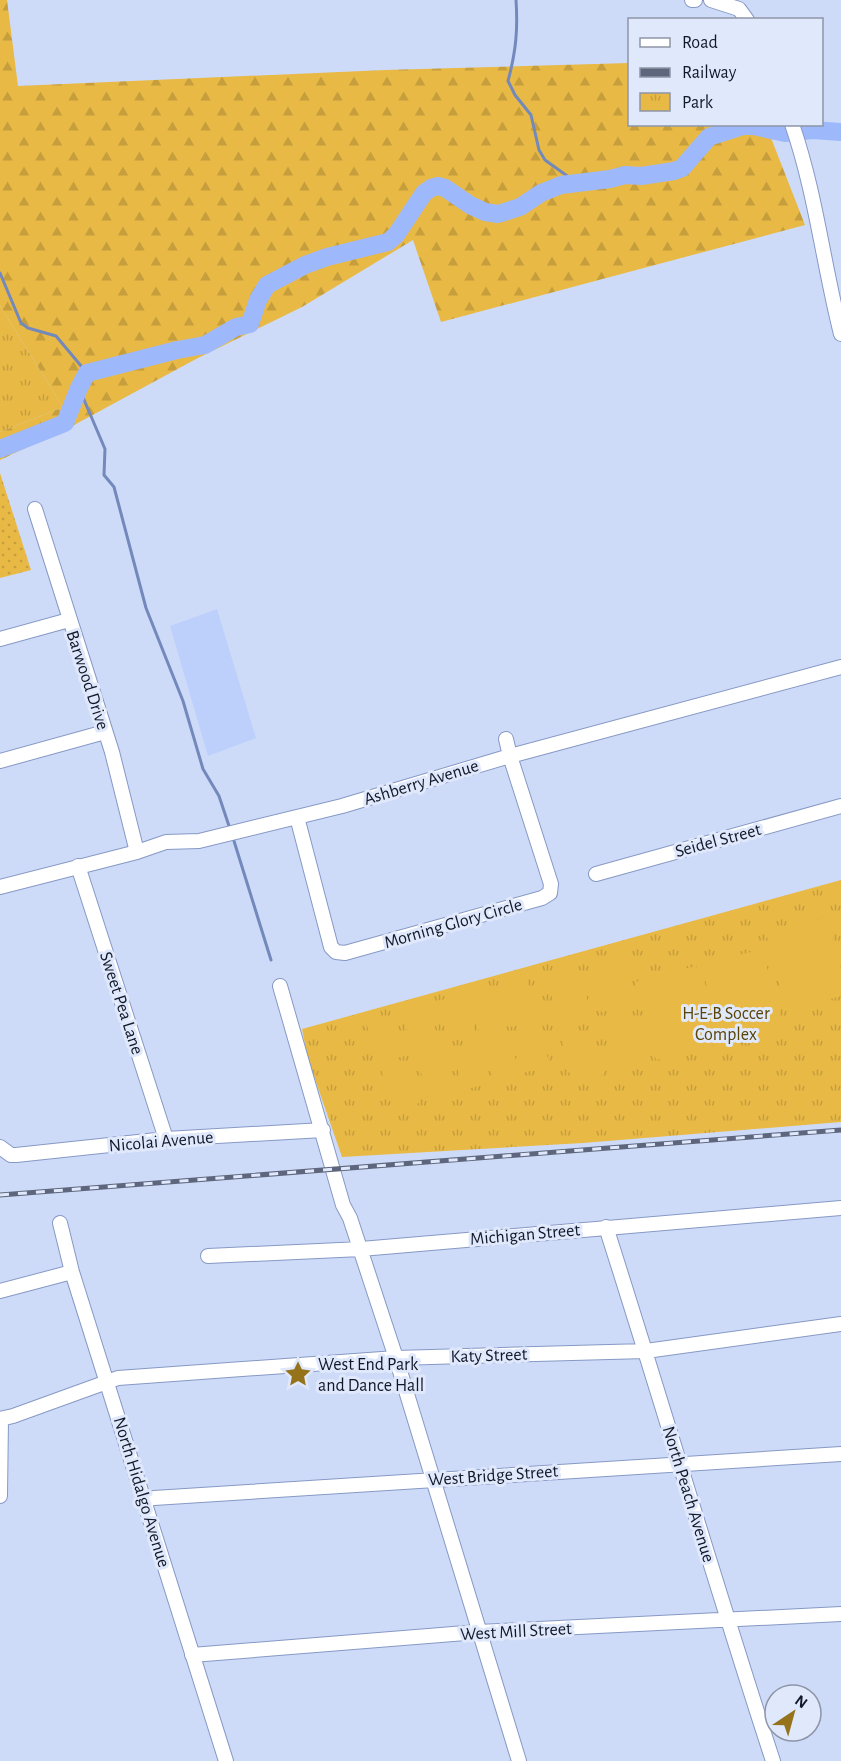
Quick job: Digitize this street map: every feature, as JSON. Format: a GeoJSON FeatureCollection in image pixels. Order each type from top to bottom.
{"type":"FeatureCollection","features":[{"type":"Feature","properties":{"kind":"street"},"geometry":{"type":"LineString","coordinates":[[711,0],[739,9],[746,18]]}},
{"type":"Feature","properties":{"kind":"street"},"geometry":{"type":"LineString","coordinates":[[793,126],[803,156],[822,234],[829,287],[841,334]]}},
{"type":"Feature","properties":{"kind":"street","name":"Barwood Drive"},"geometry":{"type":"LineString","coordinates":[[35,509],[105,732],[137,852]]}},
{"type":"Feature","properties":{"kind":"street"},"geometry":{"type":"LineString","coordinates":[[0,639],[69,620]]}},
{"type":"Feature","properties":{"kind":"street","name":"Ashberry Avenue"},"geometry":{"type":"LineString","coordinates":[[0,887],[137,852],[166,842],[199,841],[342,806],[510,756],[841,667]]}},
{"type":"Feature","properties":{"kind":"street"},"geometry":{"type":"LineString","coordinates":[[0,760],[105,732]]}},
{"type":"Feature","properties":{"kind":"street","name":"Morning Glory Circle"},"geometry":{"type":"LineString","coordinates":[[297,817],[331,947],[339,953],[542,898],[550,893],[551,884],[506,739]]}},
{"type":"Feature","properties":{"kind":"street","name":"Seidel Street"},"geometry":{"type":"LineString","coordinates":[[596,874],[841,806]]}},
{"type":"Feature","properties":{"kind":"street","name":"Sweet Pea Lane"},"geometry":{"type":"LineString","coordinates":[[78,866],[166,1139]]}},
{"type":"Feature","properties":{"kind":"street"},"geometry":{"type":"LineString","coordinates":[[280,986],[343,1205],[361,1249],[396,1358],[519,1761]]}},
{"type":"Feature","properties":{"kind":"street","name":"Nicolai Avenue"},"geometry":{"type":"LineString","coordinates":[[1,1148],[11,1155],[16,1155],[166,1139],[323,1130]]}},
{"type":"Feature","properties":{"kind":"street","name":"Michigan Street"},"geometry":{"type":"LineString","coordinates":[[208,1256],[361,1249],[841,1208]]}},
{"type":"Feature","properties":{"kind":"street","name":"North Hidalgo Avenue"},"geometry":{"type":"LineString","coordinates":[[60,1223],[72,1272],[146,1500],[226,1761]]}},
{"type":"Feature","properties":{"kind":"street","name":"North Peach Avenue"},"geometry":{"type":"LineString","coordinates":[[606,1227],[646,1351],[726,1619],[773,1761]]}},
{"type":"Feature","properties":{"kind":"street"},"geometry":{"type":"LineString","coordinates":[[0,1291],[72,1272]]}},
{"type":"Feature","properties":{"kind":"street","name":"Katy Street"},"geometry":{"type":"LineString","coordinates":[[1,1419],[118,1378],[396,1358],[646,1351],[841,1324]]}},
{"type":"Feature","properties":{"kind":"street"},"geometry":{"type":"LineString","coordinates":[[0,1496],[1,1419]]}},
{"type":"Feature","properties":{"kind":"street","name":"West Bridge Street"},"geometry":{"type":"LineString","coordinates":[[146,1500],[432,1479],[841,1454]]}},
{"type":"Feature","properties":{"kind":"street","name":"West Mill Street"},"geometry":{"type":"LineString","coordinates":[[192,1655],[478,1632],[841,1614]]}},
{"type":"Feature","properties":{"kind":"shaded area"},"geometry":{"type":"Polygon","coordinates":[[[217,609],[256,738],[208,756],[170,626],[217,609]]]}},
{"type":"Feature","properties":{"kind":"green space"},"geometry":{"type":"Polygon","coordinates":[[[0,0],[7,0],[18,86],[385,70],[628,63],[628,126],[766,126],[805,225],[441,322],[413,240],[302,307],[196,359],[74,425],[0,460],[0,432],[63,407],[0,306],[0,0]]]}},
{"type":"Feature","properties":{"kind":"green space"},"geometry":{"type":"Polygon","coordinates":[[[0,306],[63,407],[0,432],[0,306]]]}},
{"type":"Feature","properties":{"kind":"green space"},"geometry":{"type":"Polygon","coordinates":[[[0,473],[31,570],[0,578],[0,473]]]}},
{"type":"Feature","properties":{"kind":"green space","name":"H-E-B Soccer Complex"},"geometry":{"type":"Polygon","coordinates":[[[841,880],[841,1122],[583,1143],[342,1157],[308,1059],[302,1029],[841,880]]]}},
{"type":"Feature","properties":{"kind":"green space"},"geometry":{"type":"Polygon","coordinates":[[[827,917],[841,970],[841,996],[787,1011],[766,933],[827,917]]]}},
{"type":"Feature","properties":{"kind":"green space"},"geometry":{"type":"Polygon","coordinates":[[[762,949],[783,1027],[722,1043],[701,965],[762,949]]]}},
{"type":"Feature","properties":{"kind":"green space"},"geometry":{"type":"Polygon","coordinates":[[[623,959],[633,1005],[601,1012],[590,966],[623,959]]]}},
{"type":"Feature","properties":{"kind":"green space"},"geometry":{"type":"Polygon","coordinates":[[[696,966],[717,1044],[656,1060],[635,982],[696,966]]]}},
{"type":"Feature","properties":{"kind":"green space"},"geometry":{"type":"Polygon","coordinates":[[[580,970],[591,1015],[558,1023],[547,977],[580,970]]]}},
{"type":"Feature","properties":{"kind":"green space"},"geometry":{"type":"Polygon","coordinates":[[[526,978],[537,1019],[511,1027],[499,985],[526,978]]]}},
{"type":"Feature","properties":{"kind":"green space"},"geometry":{"type":"Polygon","coordinates":[[[495,986],[507,1027],[480,1035],[468,993],[495,986]]]}},
{"type":"Feature","properties":{"kind":"green space"},"geometry":{"type":"Polygon","coordinates":[[[464,994],[476,1035],[449,1042],[437,1001],[464,994]]]}},
{"type":"Feature","properties":{"kind":"green space"},"geometry":{"type":"Polygon","coordinates":[[[428,1003],[440,1045],[413,1052],[401,1011],[428,1003]]]}},
{"type":"Feature","properties":{"kind":"green space"},"geometry":{"type":"Polygon","coordinates":[[[393,1015],[405,1056],[378,1063],[366,1022],[393,1015]]]}},
{"type":"Feature","properties":{"kind":"green space"},"geometry":{"type":"Polygon","coordinates":[[[637,1018],[648,1064],[615,1071],[604,1025],[637,1018]]]}},
{"type":"Feature","properties":{"kind":"green space"},"geometry":{"type":"Polygon","coordinates":[[[538,1024],[550,1065],[523,1073],[511,1032],[538,1024]]]}},
{"type":"Feature","properties":{"kind":"green space"},"geometry":{"type":"Polygon","coordinates":[[[593,1029],[604,1075],[572,1083],[561,1037],[593,1029]]]}},
{"type":"Feature","properties":{"kind":"green space"},"geometry":{"type":"Polygon","coordinates":[[[508,1033],[520,1074],[494,1081],[482,1040],[508,1033]]]}},
{"type":"Feature","properties":{"kind":"green space"},"geometry":{"type":"Polygon","coordinates":[[[478,1041],[490,1083],[463,1090],[452,1049],[478,1041]]]}},
{"type":"Feature","properties":{"kind":"green space"},"geometry":{"type":"Polygon","coordinates":[[[444,1051],[456,1093],[429,1100],[417,1059],[444,1051]]]}},
{"type":"Feature","properties":{"kind":"green space"},"geometry":{"type":"Polygon","coordinates":[[[407,1062],[419,1103],[393,1111],[381,1069],[407,1062]]]}},
{"type":"Feature","properties":{"kind":"waterway"},"geometry":{"type":"LineString","coordinates":[[516,0],[516,40],[508,81],[515,95],[531,115],[539,150],[545,160],[577,183]]}},
{"type":"Feature","properties":{"kind":"waterway"},"geometry":{"type":"LineString","coordinates":[[0,449],[65,423],[87,373],[205,345],[236,327],[250,324],[258,300],[267,285],[305,265],[327,257],[388,242],[396,235],[424,193],[431,188],[438,186],[445,188],[470,205],[485,212],[498,214],[520,207],[541,193],[561,185],[625,175],[641,176],[674,171],[682,168],[709,137],[743,126],[785,133],[812,130],[841,132]]}},
{"type":"Feature","properties":{"kind":"waterway"},"geometry":{"type":"LineString","coordinates":[[0,273],[21,323],[28,328],[56,336],[87,373]]}},
{"type":"Feature","properties":{"kind":"waterway"},"geometry":{"type":"LineString","coordinates":[[79,388],[105,449],[104,475],[114,487],[146,608],[183,701],[203,769],[219,796],[229,826]]}},
{"type":"Feature","properties":{"kind":"waterway"},"geometry":{"type":"LineString","coordinates":[[234,841],[271,960]]}},
{"type":"Feature","properties":{"kind":"railway"},"geometry":{"type":"LineString","coordinates":[[0,1195],[841,1130]]}},
{"type":"Feature","properties":{"kind":"place","name":"West End Park and Dance Hall"},"geometry":{"type":"Point","coordinates":[298,1374]}}]}
